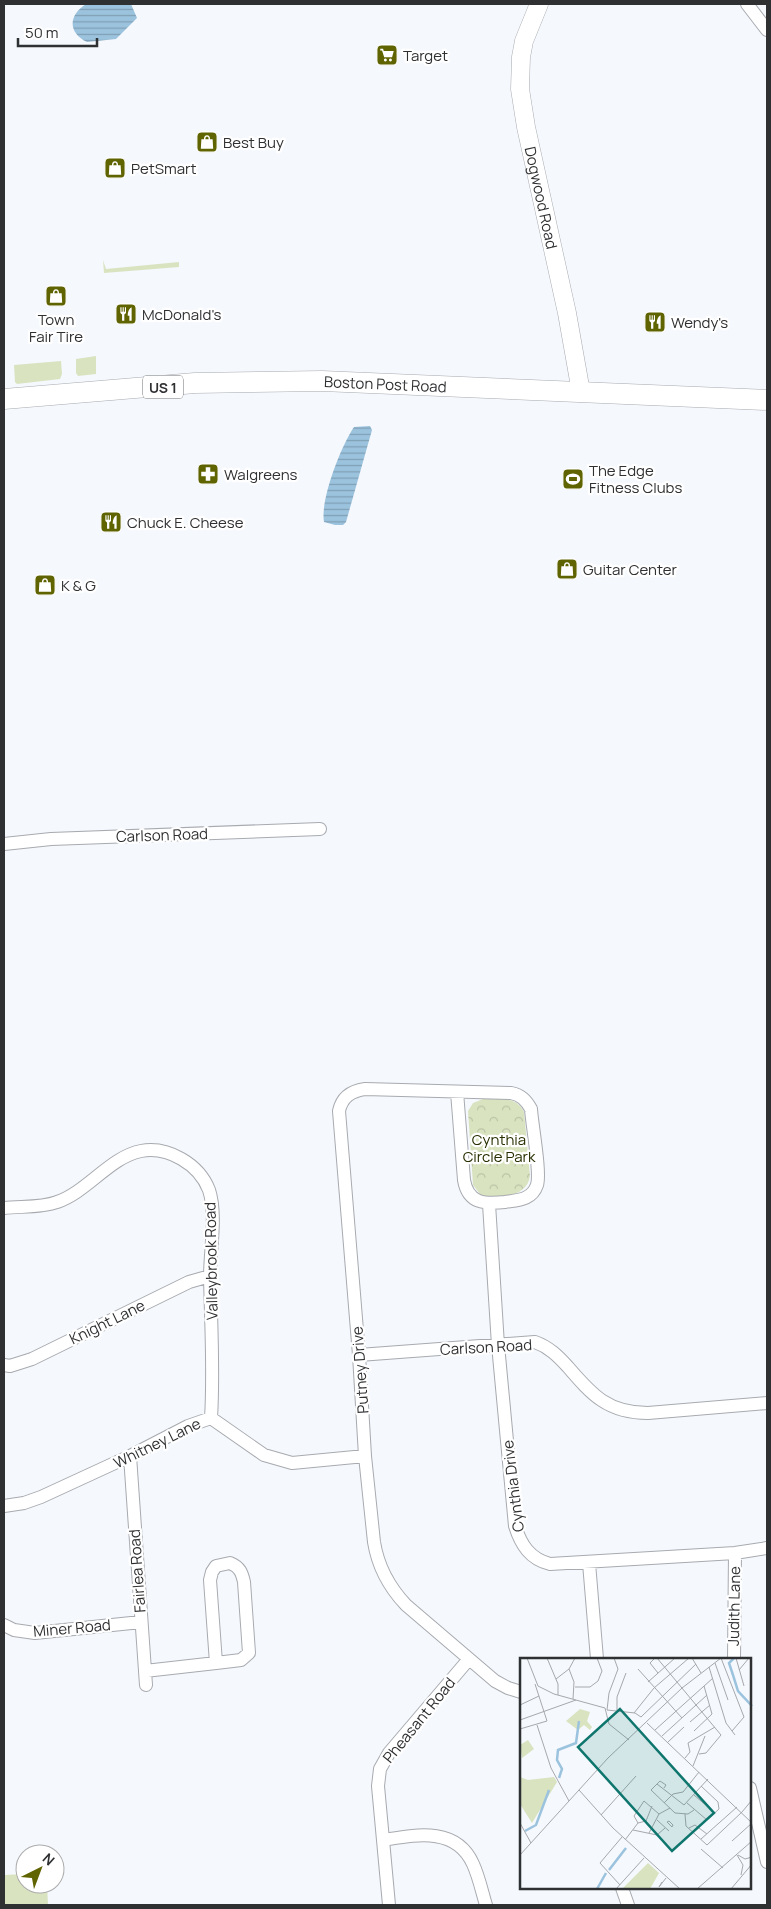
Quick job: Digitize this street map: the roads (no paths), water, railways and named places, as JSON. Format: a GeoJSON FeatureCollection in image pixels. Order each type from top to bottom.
{"type":"FeatureCollection","features":[{"type":"Feature","properties":{"kind":"main road","name":"Boston Post Road"},"geometry":{"type":"LineString","coordinates":[[4,399],[195,384],[322,382],[767,400]]}},
{"type":"Feature","properties":{"kind":"street","name":"Dogwood Road"},"geometry":{"type":"LineString","coordinates":[[539,4],[529,24],[524,41],[520,69],[520,89],[526,127],[567,313],[581,392]]}},
{"type":"Feature","properties":{"kind":"street"},"geometry":{"type":"LineString","coordinates":[[747,4],[767,30]]}},
{"type":"Feature","properties":{"kind":"street","name":"Carlson Road"},"geometry":{"type":"LineString","coordinates":[[4,844],[51,839],[320,828]]}},
{"type":"Feature","properties":{"kind":"street","name":"Putney Drive"},"geometry":{"type":"LineString","coordinates":[[489,1204],[521,1200],[531,1194],[536,1188],[537,1172],[531,1109],[524,1098],[517,1094],[365,1089],[348,1095],[341,1104],[365,1456],[376,1554],[383,1573],[406,1605],[495,1681],[520,1692]]}},
{"type":"Feature","properties":{"kind":"street"},"geometry":{"type":"LineString","coordinates":[[457,1092],[464,1184],[474,1198],[489,1204]]}},
{"type":"Feature","properties":{"kind":"street","name":"Valleybrook Road"},"geometry":{"type":"LineString","coordinates":[[4,1208],[58,1202],[73,1194],[130,1154],[150,1151],[172,1154],[184,1160],[195,1169],[208,1189],[212,1206],[210,1276],[213,1392],[211,1418]]}},
{"type":"Feature","properties":{"kind":"street","name":"Cynthia Drive"},"geometry":{"type":"LineString","coordinates":[[489,1204],[498,1345],[515,1526],[519,1541],[525,1549],[541,1562],[550,1564],[735,1553],[767,1548]]}},
{"type":"Feature","properties":{"kind":"street","name":"Knight Lane"},"geometry":{"type":"LineString","coordinates":[[4,1365],[10,1366],[32,1359],[189,1282],[210,1276]]}},
{"type":"Feature","properties":{"kind":"street","name":"Carlson Road"},"geometry":{"type":"LineString","coordinates":[[359,1355],[535,1342],[544,1345],[558,1355],[590,1392],[614,1408],[630,1413],[767,1403]]}},
{"type":"Feature","properties":{"kind":"street","name":"Whitney Lane"},"geometry":{"type":"LineString","coordinates":[[4,1506],[24,1503],[41,1497],[130,1456],[188,1426],[211,1418],[264,1455],[292,1463],[365,1456]]}},
{"type":"Feature","properties":{"kind":"street","name":"Fairlea Road"},"geometry":{"type":"LineString","coordinates":[[130,1456],[146,1685]]}},
{"type":"Feature","properties":{"kind":"street","name":"Judith Lane"},"geometry":{"type":"LineString","coordinates":[[734,1658],[735,1553]]}},
{"type":"Feature","properties":{"kind":"street"},"geometry":{"type":"LineString","coordinates":[[144,1671],[216,1663],[241,1660],[249,1653],[242,1572],[230,1563],[216,1566],[210,1580],[216,1663]]}},
{"type":"Feature","properties":{"kind":"street"},"geometry":{"type":"LineString","coordinates":[[589,1563],[597,1658]]}},
{"type":"Feature","properties":{"kind":"street","name":"Miner Road"},"geometry":{"type":"LineString","coordinates":[[4,1625],[14,1630],[35,1634],[141,1622]]}},
{"type":"Feature","properties":{"kind":"street","name":"Pheasant Road"},"geometry":{"type":"LineString","coordinates":[[388,1905],[378,1786],[380,1769],[389,1753],[469,1659]]}},
{"type":"Feature","properties":{"kind":"street"},"geometry":{"type":"LineString","coordinates":[[751,1792],[767,1862]]}},
{"type":"Feature","properties":{"kind":"street"},"geometry":{"type":"LineString","coordinates":[[383,1840],[423,1834],[452,1842],[464,1852],[473,1864],[486,1905]]}},
{"type":"Feature","properties":{"kind":"street"},"geometry":{"type":"LineString","coordinates":[[622,1889],[628,1905]]}},
{"type":"Feature","properties":{"kind":"water"},"geometry":{"type":"Polygon","coordinates":[[[86,4],[131,4],[137,18],[116,39],[87,42],[73,28],[76,13],[86,4]]]}},
{"type":"Feature","properties":{"kind":"water"},"geometry":{"type":"Polygon","coordinates":[[[370,426],[372,430],[346,522],[343,525],[335,525],[324,522],[328,487],[343,447],[354,427],[370,426]]]}},
{"type":"Feature","properties":{"kind":"place","name":"Target"},"geometry":{"type":"Point","coordinates":[387,55]}},
{"type":"Feature","properties":{"kind":"place","name":"Best Buy"},"geometry":{"type":"Point","coordinates":[207,142]}},
{"type":"Feature","properties":{"kind":"place","name":"PetSmart"},"geometry":{"type":"Point","coordinates":[115,168]}},
{"type":"Feature","properties":{"kind":"place","name":"Town Fair Tire"},"geometry":{"type":"Point","coordinates":[56,296]}},
{"type":"Feature","properties":{"kind":"place","name":"McDonald's"},"geometry":{"type":"Point","coordinates":[126,314]}},
{"type":"Feature","properties":{"kind":"place","name":"Wendy's"},"geometry":{"type":"Point","coordinates":[655,322]}},
{"type":"Feature","properties":{"kind":"place","name":"Walgreens"},"geometry":{"type":"Point","coordinates":[208,474]}},
{"type":"Feature","properties":{"kind":"place","name":"The Edge Fitness Clubs"},"geometry":{"type":"Point","coordinates":[573,479]}},
{"type":"Feature","properties":{"kind":"place","name":"Chuck E. Cheese"},"geometry":{"type":"Point","coordinates":[111,522]}},
{"type":"Feature","properties":{"kind":"place","name":"Guitar Center"},"geometry":{"type":"Point","coordinates":[567,569]}},
{"type":"Feature","properties":{"kind":"place","name":"K & G"},"geometry":{"type":"Point","coordinates":[45,585]}},
{"type":"Feature","properties":{"kind":"park label","name":"Cynthia Circle Park"},"geometry":{"type":"Point","coordinates":[499,1148]}}]}
